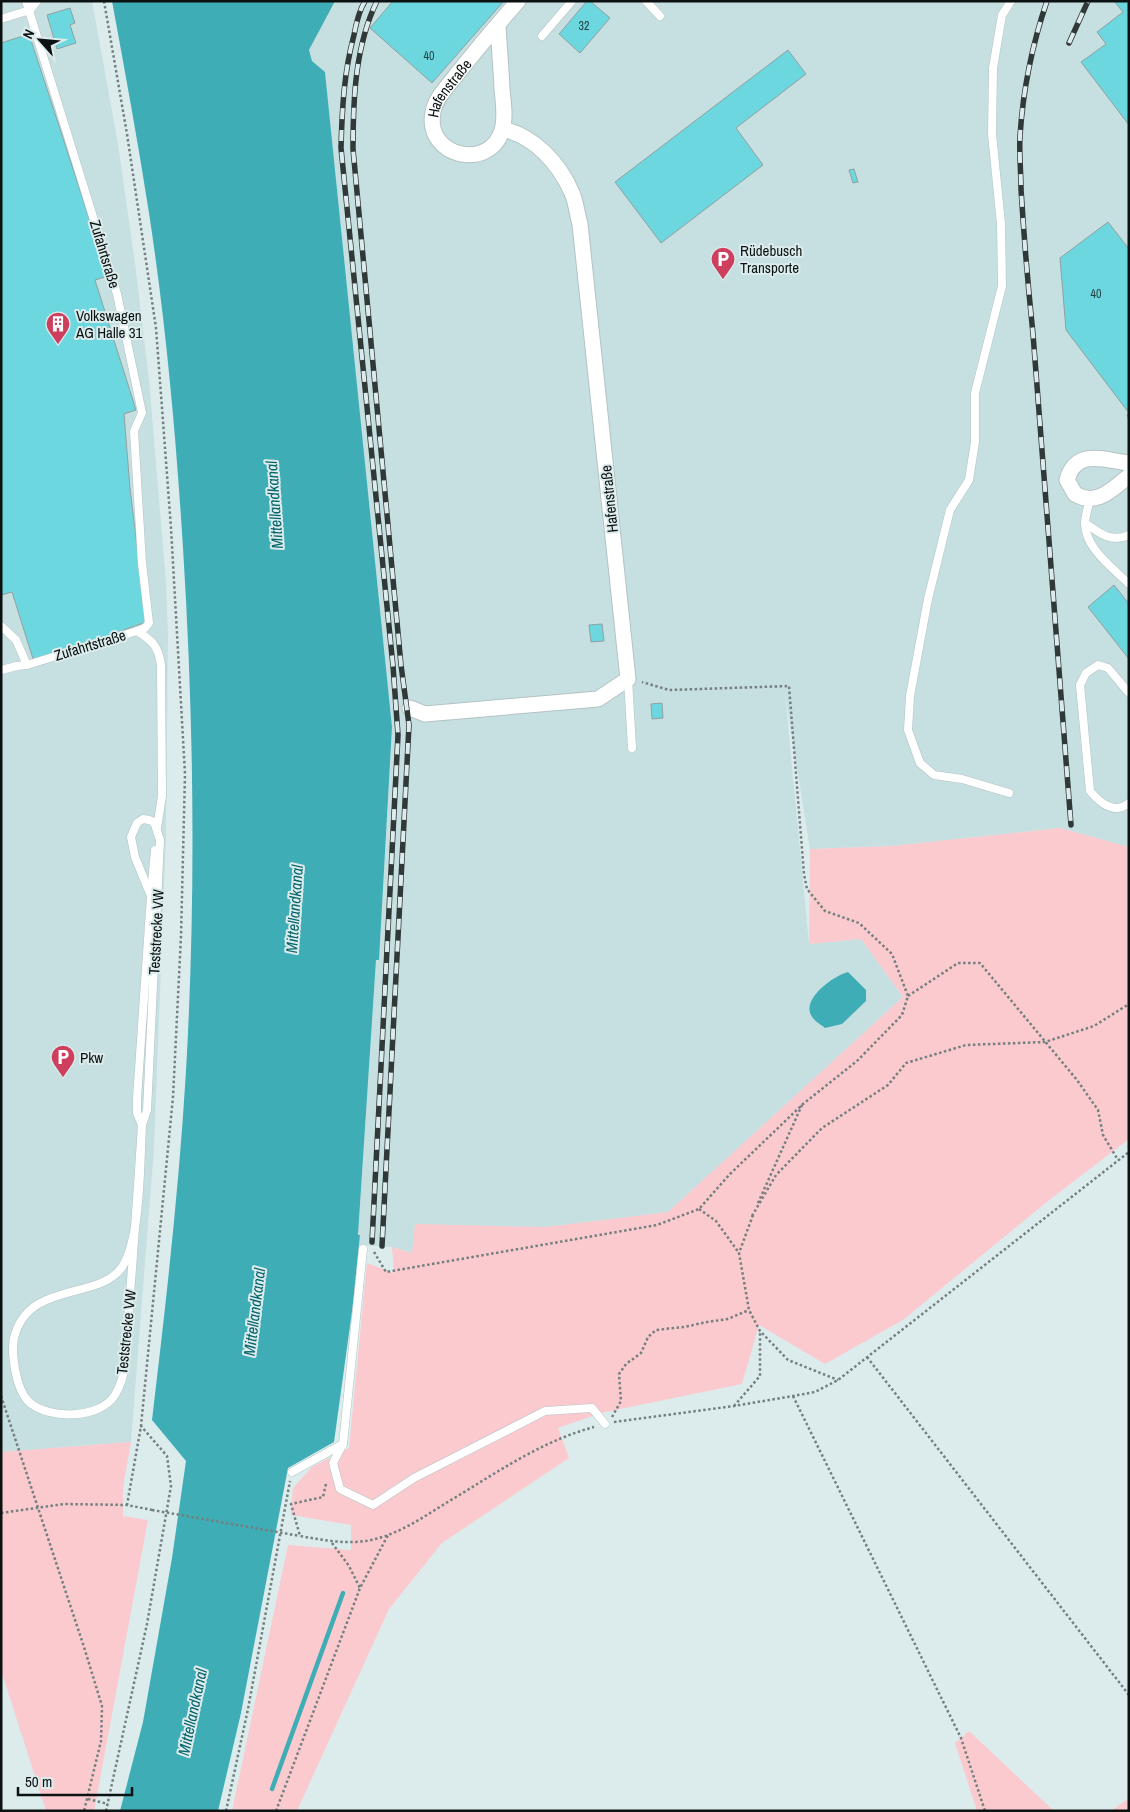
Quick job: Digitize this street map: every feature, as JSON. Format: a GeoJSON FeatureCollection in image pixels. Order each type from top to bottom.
{"type":"FeatureCollection","features":[{"type":"Feature","properties":{"kind":"street","name":"Hafenstraße"},"geometry":{"type":"LineString","coordinates":[[518,1],[439,97],[433,112],[432,127],[437,140],[445,148],[456,154],[469,156],[485,152],[494,145],[503,129],[516,132],[541,148],[572,194],[580,224],[628,679]]}},
{"type":"Feature","properties":{"kind":"street"},"geometry":{"type":"LineString","coordinates":[[498,24],[504,110],[503,129]]}},
{"type":"Feature","properties":{"kind":"street"},"geometry":{"type":"LineString","coordinates":[[1129,463],[1085,458],[1076,463],[1070,471],[1068,480],[1075,494],[1090,500],[1100,497],[1129,476]]}},
{"type":"Feature","properties":{"kind":"street"},"geometry":{"type":"LineString","coordinates":[[410,708],[426,714],[598,699],[628,679]]}},
{"type":"Feature","properties":{"kind":"lane","name":"Zufahrtsraße"},"geometry":{"type":"LineString","coordinates":[[26,1],[118,294],[142,413],[134,431],[142,563],[146,594]]}},
{"type":"Feature","properties":{"kind":"lane"},"geometry":{"type":"LineString","coordinates":[[1,19],[30,10],[37,1]]}},
{"type":"Feature","properties":{"kind":"lane"},"geometry":{"type":"LineString","coordinates":[[542,36],[572,1]]}},
{"type":"Feature","properties":{"kind":"lane"},"geometry":{"type":"LineString","coordinates":[[646,1],[660,16]]}},
{"type":"Feature","properties":{"kind":"lane"},"geometry":{"type":"LineString","coordinates":[[1009,793],[962,779],[934,775],[920,763],[908,730],[910,696],[928,599],[950,510],[969,480],[975,442],[975,393],[1002,286],[1000,224],[992,134],[993,68],[1002,15],[1011,1]]}},
{"type":"Feature","properties":{"kind":"lane"},"geometry":{"type":"LineString","coordinates":[[1090,500],[1085,523],[1089,541],[1102,559],[1129,584]]}},
{"type":"Feature","properties":{"kind":"lane"},"geometry":{"type":"LineString","coordinates":[[1085,523],[1104,537],[1122,538],[1129,535]]}},
{"type":"Feature","properties":{"kind":"lane","name":"Zufahrtstraße"},"geometry":{"type":"LineString","coordinates":[[1,670],[27,665],[145,628],[149,623],[146,594]]}},
{"type":"Feature","properties":{"kind":"lane"},"geometry":{"type":"LineString","coordinates":[[1,626],[16,640],[27,665]]}},
{"type":"Feature","properties":{"kind":"lane","name":"Teststrecke VW"},"geometry":{"type":"LineString","coordinates":[[137,631],[151,639],[159,652],[161,665],[162,796],[151,896],[137,1098],[137,1113],[142,1125]]}},
{"type":"Feature","properties":{"kind":"lane"},"geometry":{"type":"LineString","coordinates":[[1129,693],[1108,668],[1098,665],[1086,673],[1080,685],[1090,791],[1099,802],[1110,808],[1124,807],[1129,803]]}},
{"type":"Feature","properties":{"kind":"lane"},"geometry":{"type":"LineString","coordinates":[[628,679],[632,748]]}},
{"type":"Feature","properties":{"kind":"lane","name":"Teststrecke VW"},"geometry":{"type":"LineString","coordinates":[[136,1209],[135,1227],[130,1249],[123,1266],[114,1276],[103,1282],[43,1301],[32,1308],[19,1326],[14,1337],[13,1361],[22,1391],[28,1402],[41,1409],[55,1414],[69,1415],[86,1412],[102,1406],[114,1397],[124,1376],[137,1200],[142,1125],[147,1110],[160,840],[154,822],[143,820],[137,823],[131,837],[135,857],[151,896]]}},
{"type":"Feature","properties":{"kind":"lane"},"geometry":{"type":"LineString","coordinates":[[363,1249],[342,1444],[333,1463],[340,1489],[372,1505],[414,1478],[545,1411],[592,1408],[607,1423]]}},
{"type":"Feature","properties":{"kind":"lane"},"geometry":{"type":"LineString","coordinates":[[292,1472],[342,1444]]}},
{"type":"Feature","properties":{"kind":"path"},"geometry":{"type":"LineString","coordinates":[[372,1248],[386,1272],[656,1226],[699,1209],[730,1174],[803,1104],[857,1061],[902,1015],[908,996],[892,954],[859,923],[825,911],[807,889],[804,874],[789,686],[669,690],[628,679]]}},
{"type":"Feature","properties":{"kind":"path"},"geometry":{"type":"LineString","coordinates":[[908,996],[958,963],[980,963],[1076,1080],[1098,1110],[1103,1134],[1118,1160]]}},
{"type":"Feature","properties":{"kind":"path"},"geometry":{"type":"LineString","coordinates":[[752,1216],[776,1176],[822,1128],[888,1085],[906,1063],[966,1045],[1044,1042],[1094,1026],[1129,1004]]}},
{"type":"Feature","properties":{"kind":"path"},"geometry":{"type":"LineString","coordinates":[[739,1253],[752,1216],[803,1104]]}},
{"type":"Feature","properties":{"kind":"path"},"geometry":{"type":"LineString","coordinates":[[1,1513],[64,1504],[127,1506],[332,1542],[370,1540],[388,1535],[414,1523],[538,1448],[569,1434],[607,1423],[734,1406],[815,1392],[838,1380],[1129,1152]]}},
{"type":"Feature","properties":{"kind":"path"},"geometry":{"type":"LineString","coordinates":[[699,1209],[716,1220],[739,1253],[749,1310],[760,1331],[788,1360],[838,1380]]}},
{"type":"Feature","properties":{"kind":"path"},"geometry":{"type":"LineString","coordinates":[[607,1423],[621,1401],[620,1374],[626,1364],[641,1353],[648,1337],[656,1330],[728,1319],[749,1310]]}},
{"type":"Feature","properties":{"kind":"path"},"geometry":{"type":"LineString","coordinates":[[734,1406],[760,1376],[760,1331]]}},
{"type":"Feature","properties":{"kind":"path"},"geometry":{"type":"LineString","coordinates":[[867,1357],[1129,1695]]}},
{"type":"Feature","properties":{"kind":"path"},"geometry":{"type":"LineString","coordinates":[[1,1396],[102,1706],[101,1741],[84,1811]]}},
{"type":"Feature","properties":{"kind":"path"},"geometry":{"type":"LineString","coordinates":[[793,1396],[961,1738],[985,1811]]}},
{"type":"Feature","properties":{"kind":"path"},"geometry":{"type":"LineString","coordinates":[[106,1811],[147,1624],[171,1486],[166,1456],[141,1426],[127,1506]]}},
{"type":"Feature","properties":{"kind":"path"},"geometry":{"type":"LineString","coordinates":[[226,1811],[248,1709],[292,1472]]}},
{"type":"Feature","properties":{"kind":"path"},"geometry":{"type":"LineString","coordinates":[[300,1536],[291,1504],[323,1497]]}},
{"type":"Feature","properties":{"kind":"path"},"geometry":{"type":"LineString","coordinates":[[276,1811],[360,1588],[388,1535]]}},
{"type":"Feature","properties":{"kind":"path"},"geometry":{"type":"LineString","coordinates":[[332,1542],[349,1566],[360,1588]]}},
{"type":"Feature","properties":{"kind":"path"},"geometry":{"type":"LineString","coordinates":[[87,1799],[108,1804]]}},
{"type":"Feature","properties":{"kind":"shaded area"},"geometry":{"type":"Polygon","coordinates":[[[1,1],[92,1],[118,144],[149,380],[166,583],[168,638],[166,836],[154,1148],[131,1442],[1,1452],[1,1]]]}},
{"type":"Feature","properties":{"kind":"shaded area"},"geometry":{"type":"Polygon","coordinates":[[[334,1],[1129,1],[1129,847],[1060,828],[892,846],[810,849],[785,693],[809,944],[861,939],[903,997],[668,1212],[546,1227],[415,1225],[413,1253],[392,1247],[359,1245],[360,1236],[358,1236],[376,960],[379,960],[392,727],[325,72],[312,61],[309,50],[334,1]]]}},
{"type":"Feature","properties":{"kind":"shaded area"},"geometry":{"type":"Polygon","coordinates":[[[1060,828],[1129,847],[1129,1139],[1048,1201],[903,1320],[825,1364],[759,1325],[742,1384],[601,1413],[558,1428],[569,1458],[442,1543],[389,1609],[297,1811],[232,1811],[288,1545],[351,1550],[351,1525],[291,1515],[293,1488],[312,1467],[349,1448],[367,1263],[394,1273],[392,1247],[412,1253],[415,1224],[546,1227],[668,1212],[903,997],[861,939],[809,944],[810,849],[892,846],[1060,828]]]}},
{"type":"Feature","properties":{"kind":"shaded area"},"geometry":{"type":"Polygon","coordinates":[[[131,1442],[123,1488],[123,1516],[148,1520],[94,1811],[46,1811],[1,1670],[1,1452],[131,1442]]]}},
{"type":"Feature","properties":{"kind":"shaded area"},"geometry":{"type":"Polygon","coordinates":[[[969,1731],[1054,1811],[977,1811],[955,1743],[969,1731]]]}},
{"type":"Feature","properties":{"kind":"shaded area"},"geometry":{"type":"Polygon","coordinates":[[[1129,1798],[1129,1811],[1111,1811],[1129,1798]]]}},
{"type":"Feature","properties":{"kind":"water","name":"Mittellandkanal"},"geometry":{"type":"Polygon","coordinates":[[[112,1],[335,1],[309,50],[312,61],[325,72],[392,727],[379,960],[376,960],[358,1235],[360,1235],[353,1304],[334,1442],[288,1468],[241,1713],[218,1811],[120,1811],[143,1722],[172,1558],[186,1461],[152,1420],[172,1246],[186,1071],[191,940],[192,810],[187,613],[170,380],[149,213],[112,1]]]}},
{"type":"Feature","properties":{"kind":"water"},"geometry":{"type":"Polygon","coordinates":[[[848,972],[866,990],[866,1001],[842,1024],[825,1028],[815,1021],[811,1015],[809,1008],[811,1002],[828,982],[848,972]]]}},
{"type":"Feature","properties":{"kind":"building"},"geometry":{"type":"Polygon","coordinates":[[[393,1],[504,1],[432,83],[370,28],[393,1]]]}},
{"type":"Feature","properties":{"kind":"building"},"geometry":{"type":"Polygon","coordinates":[[[587,1],[590,1],[610,18],[580,53],[559,34],[587,1]]]}},
{"type":"Feature","properties":{"kind":"building"},"geometry":{"type":"Polygon","coordinates":[[[1114,1],[1129,1],[1129,125],[1081,62],[1106,44],[1097,32],[1123,12],[1114,1]]]}},
{"type":"Feature","properties":{"kind":"building"},"geometry":{"type":"Polygon","coordinates":[[[70,8],[75,23],[70,25],[76,43],[57,49],[47,15],[70,8]]]}},
{"type":"Feature","properties":{"kind":"building","name":"Volkswagen AG Halle 31"},"geometry":{"type":"Polygon","coordinates":[[[29,34],[108,276],[95,280],[136,410],[124,414],[130,488],[146,622],[34,662],[12,592],[1,595],[1,43],[29,34]]]}},
{"type":"Feature","properties":{"kind":"building"},"geometry":{"type":"Polygon","coordinates":[[[788,50],[806,74],[736,128],[763,165],[661,243],[615,182],[788,50]]]}},
{"type":"Feature","properties":{"kind":"building"},"geometry":{"type":"Polygon","coordinates":[[[854,169],[858,182],[853,183],[849,170],[854,169]]]}},
{"type":"Feature","properties":{"kind":"building"},"geometry":{"type":"Polygon","coordinates":[[[1108,222],[1129,249],[1129,413],[1066,330],[1060,258],[1108,222]]]}},
{"type":"Feature","properties":{"kind":"building"},"geometry":{"type":"Polygon","coordinates":[[[1114,585],[1129,604],[1129,659],[1088,607],[1114,585]]]}},
{"type":"Feature","properties":{"kind":"building"},"geometry":{"type":"Polygon","coordinates":[[[602,624],[604,641],[591,642],[589,625],[602,624]]]}},
{"type":"Feature","properties":{"kind":"building"},"geometry":{"type":"Polygon","coordinates":[[[662,703],[663,718],[652,719],[651,704],[662,703]]]}},
{"type":"Feature","properties":{"kind":"waterway"},"geometry":{"type":"LineString","coordinates":[[272,1789],[343,1593]]}},
{"type":"Feature","properties":{"kind":"railway"},"geometry":{"type":"LineString","coordinates":[[365,1],[358,18],[348,63],[343,105],[341,148],[393,666],[398,735],[372,1242]]}},
{"type":"Feature","properties":{"kind":"railway"},"geometry":{"type":"LineString","coordinates":[[377,1],[364,36],[360,55],[355,93],[353,149],[401,665],[409,725],[382,1246]]}},
{"type":"Feature","properties":{"kind":"railway"},"geometry":{"type":"LineString","coordinates":[[1047,1],[1037,34],[1026,85],[1021,119],[1020,156],[1025,244],[1071,825]]}},
{"type":"Feature","properties":{"kind":"railway"},"geometry":{"type":"LineString","coordinates":[[1069,43],[1088,1]]}},
{"type":"Feature","properties":{"kind":"place","name":"Rüdebusch Transporte"},"geometry":{"type":"Point","coordinates":[723,280]}},
{"type":"Feature","properties":{"kind":"place","name":"Volkswagen AG Halle 31"},"geometry":{"type":"Point","coordinates":[58,345]}},
{"type":"Feature","properties":{"kind":"place","name":"Pkw"},"geometry":{"type":"Point","coordinates":[63,1078]}}]}
